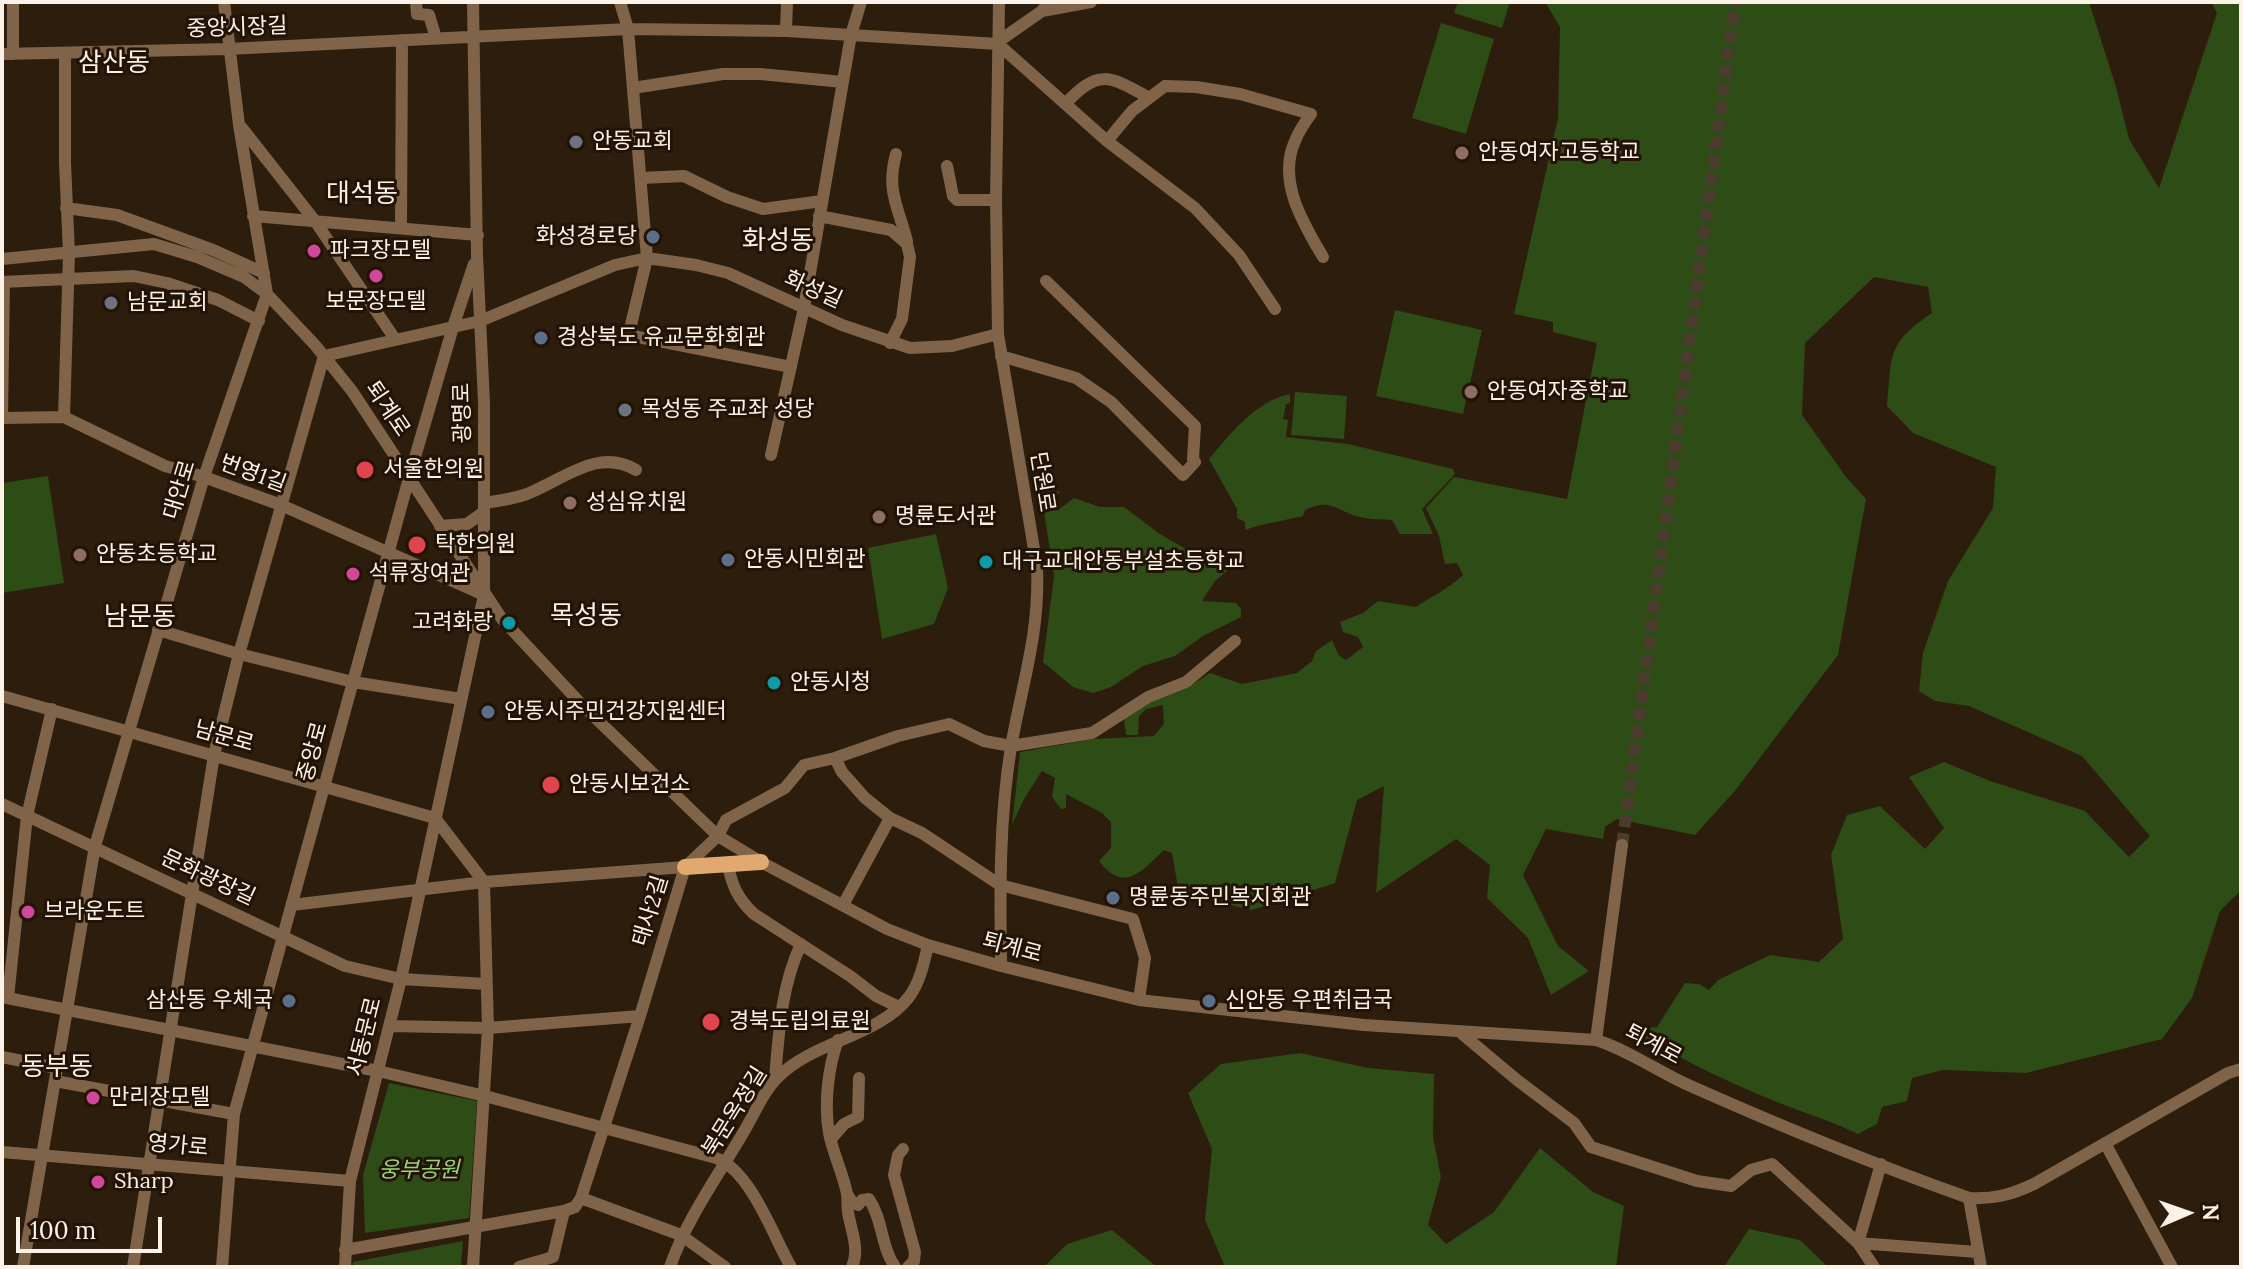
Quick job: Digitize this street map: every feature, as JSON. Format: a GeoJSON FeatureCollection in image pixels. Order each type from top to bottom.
{"type":"FeatureCollection","features":[{"type":"Feature","properties":{"kind":"main road"},"geometry":{"type":"LineString","coordinates":[[685,867],[761,862]]}},
{"type":"Feature","properties":{"kind":"street"},"geometry":{"type":"LineString","coordinates":[[8,54],[13,2]]}},
{"type":"Feature","properties":{"kind":"street","name":"대안로"},"geometry":{"type":"LineString","coordinates":[[23,1267],[95,846],[204,477],[267,294],[239,125],[224,2]]}},
{"type":"Feature","properties":{"kind":"street"},"geometry":{"type":"LineString","coordinates":[[416,2],[417,14],[429,15],[436,38]]}},
{"type":"Feature","properties":{"kind":"street","name":"광명로"},"geometry":{"type":"LineString","coordinates":[[435,818],[484,595],[484,403],[477,255],[473,2]]}},
{"type":"Feature","properties":{"kind":"street"},"geometry":{"type":"LineString","coordinates":[[620,2],[628,29],[647,258],[629,333],[791,367]]}},
{"type":"Feature","properties":{"kind":"street"},"geometry":{"type":"LineString","coordinates":[[786,31],[787,2]]}},
{"type":"Feature","properties":{"kind":"street"},"geometry":{"type":"LineString","coordinates":[[771,455],[804,308],[851,35],[861,2]]}},
{"type":"Feature","properties":{"kind":"street","name":"단원로"},"geometry":{"type":"LineString","coordinates":[[999,2],[996,200],[998,334],[1037,567],[1039,603],[1011,746],[1002,817],[1001,966]]}},
{"type":"Feature","properties":{"kind":"street"},"geometry":{"type":"LineString","coordinates":[[1091,2],[1046,7],[999,43],[1107,141],[1195,208],[1239,255],[1275,309]]}},
{"type":"Feature","properties":{"kind":"street","name":"중앙시장길"},"geometry":{"type":"LineString","coordinates":[[8,54],[228,49],[628,29],[786,31],[999,43]]}},
{"type":"Feature","properties":{"kind":"street"},"geometry":{"type":"LineString","coordinates":[[401,228],[402,40]]}},
{"type":"Feature","properties":{"kind":"street"},"geometry":{"type":"LineString","coordinates":[[64,417],[69,254],[65,53]]}},
{"type":"Feature","properties":{"kind":"street"},"geometry":{"type":"LineString","coordinates":[[633,88],[723,74],[760,74],[843,82]]}},
{"type":"Feature","properties":{"kind":"street"},"geometry":{"type":"LineString","coordinates":[[1065,104],[1093,79],[1110,79],[1148,97]]}},
{"type":"Feature","properties":{"kind":"street"},"geometry":{"type":"LineString","coordinates":[[1107,141],[1148,97],[1165,86],[1240,94],[1311,114],[1294,143],[1288,177],[1301,219],[1323,257]]}},
{"type":"Feature","properties":{"kind":"street"},"geometry":{"type":"LineString","coordinates":[[239,125],[315,221],[395,339]]}},
{"type":"Feature","properties":{"kind":"street"},"geometry":{"type":"LineString","coordinates":[[890,343],[902,319],[910,257],[892,195],[892,170],[896,154]]}},
{"type":"Feature","properties":{"kind":"street"},"geometry":{"type":"LineString","coordinates":[[947,166],[953,196],[957,200],[996,200]]}},
{"type":"Feature","properties":{"kind":"street"},"geometry":{"type":"LineString","coordinates":[[641,178],[684,176],[727,197],[763,209],[822,201]]}},
{"type":"Feature","properties":{"kind":"street"},"geometry":{"type":"LineString","coordinates":[[66,208],[117,215],[213,250],[264,273]]}},
{"type":"Feature","properties":{"kind":"street"},"geometry":{"type":"LineString","coordinates":[[253,216],[478,235]]}},
{"type":"Feature","properties":{"kind":"street"},"geometry":{"type":"LineString","coordinates":[[819,216],[891,230],[907,244]]}},
{"type":"Feature","properties":{"kind":"street","name":"퇴계로"},"geometry":{"type":"LineString","coordinates":[[2,259],[154,244],[197,257],[244,277],[267,294],[352,391],[484,595],[516,637],[582,705],[718,836],[887,929],[928,945],[1139,1000],[1247,1014],[1461,1033],[1596,1040],[1620,1047],[1669,1077],[1709,1095],[1969,1198],[1992,1199],[2013,1194],[2228,1073],[2241,1069]]}},
{"type":"Feature","properties":{"kind":"street","name":"중앙로"},"geometry":{"type":"LineString","coordinates":[[222,1267],[234,1114],[409,478],[477,255]]}},
{"type":"Feature","properties":{"kind":"street","name":"화성길"},"geometry":{"type":"LineString","coordinates":[[324,356],[480,321],[615,265],[647,258],[728,273],[890,343],[927,349],[998,334]]}},
{"type":"Feature","properties":{"kind":"street"},"geometry":{"type":"LineString","coordinates":[[2,418],[3,282],[134,276],[218,300],[259,321]]}},
{"type":"Feature","properties":{"kind":"street"},"geometry":{"type":"LineString","coordinates":[[1001,356],[1076,378],[1111,402],[1183,475],[1195,462],[1195,426],[1046,281]]}},
{"type":"Feature","properties":{"kind":"street"},"geometry":{"type":"LineString","coordinates":[[133,1267],[214,755],[239,654],[324,356]]}},
{"type":"Feature","properties":{"kind":"street","name":"번영1길"},"geometry":{"type":"LineString","coordinates":[[2,418],[64,417],[165,466],[281,505],[484,595]]}},
{"type":"Feature","properties":{"kind":"street"},"geometry":{"type":"LineString","coordinates":[[440,526],[467,524],[484,508],[528,493],[592,463],[622,462],[636,470]]}},
{"type":"Feature","properties":{"kind":"street"},"geometry":{"type":"LineString","coordinates":[[158,630],[353,682],[461,699]]}},
{"type":"Feature","properties":{"kind":"street"},"geometry":{"type":"LineString","coordinates":[[685,867],[718,836],[726,820],[785,788],[804,765],[949,724],[984,741],[1011,746],[1092,733],[1148,697],[1186,682],[1235,641]]}},
{"type":"Feature","properties":{"kind":"street","name":"남문로"},"geometry":{"type":"LineString","coordinates":[[2,696],[435,818]]}},
{"type":"Feature","properties":{"kind":"street"},"geometry":{"type":"LineString","coordinates":[[52,709],[27,816],[5,998],[378,1071],[485,1096],[727,1162],[753,1193],[791,1267]]}},
{"type":"Feature","properties":{"kind":"street"},"geometry":{"type":"LineString","coordinates":[[835,758],[842,772],[865,798],[890,818],[922,833],[1000,885],[1133,919],[1145,958],[1139,1000]]}},
{"type":"Feature","properties":{"kind":"street","name":"문화광장길"},"geometry":{"type":"LineString","coordinates":[[2,804],[345,966],[401,979],[486,984]]}},
{"type":"Feature","properties":{"kind":"street"},"geometry":{"type":"LineString","coordinates":[[435,818],[484,882],[488,1028],[473,1267]]}},
{"type":"Feature","properties":{"kind":"street","name":"서동문로"},"geometry":{"type":"LineString","coordinates":[[345,1267],[350,1181],[401,979],[435,818]]}},
{"type":"Feature","properties":{"kind":"street"},"geometry":{"type":"LineString","coordinates":[[843,905],[890,818]]}},
{"type":"Feature","properties":{"kind":"street"},"geometry":{"type":"LineString","coordinates":[[1596,1040],[1622,845]]}},
{"type":"Feature","properties":{"kind":"street"},"geometry":{"type":"LineString","coordinates":[[728,865],[731,884],[740,902],[754,914],[876,996],[899,1007]]}},
{"type":"Feature","properties":{"kind":"street","name":"태사2길"},"geometry":{"type":"LineString","coordinates":[[292,905],[484,882],[685,867],[581,1198]]}},
{"type":"Feature","properties":{"kind":"street"},"geometry":{"type":"LineString","coordinates":[[775,1078],[789,971],[801,944]]}},
{"type":"Feature","properties":{"kind":"street","name":"북문옥정길"},"geometry":{"type":"LineString","coordinates":[[670,1267],[681,1235],[775,1078],[796,1061],[871,1025],[899,1007],[910,995],[922,971],[928,945]]}},
{"type":"Feature","properties":{"kind":"street"},"geometry":{"type":"LineString","coordinates":[[389,1026],[488,1028],[640,1016]]}},
{"type":"Feature","properties":{"kind":"street"},"geometry":{"type":"LineString","coordinates":[[1461,1033],[1574,1123],[1591,1147],[1697,1181],[1731,1186],[1751,1170],[1772,1164],[1858,1243],[1874,1267]]}},
{"type":"Feature","properties":{"kind":"street"},"geometry":{"type":"LineString","coordinates":[[838,1040],[829,1078],[828,1117],[847,1194],[856,1257],[852,1267]]}},
{"type":"Feature","properties":{"kind":"street"},"geometry":{"type":"LineString","coordinates":[[2,1057],[56,1075],[158,1100],[234,1114]]}},
{"type":"Feature","properties":{"kind":"street"},"geometry":{"type":"LineString","coordinates":[[831,1139],[844,1124],[858,1117],[859,1078]]}},
{"type":"Feature","properties":{"kind":"street"},"geometry":{"type":"LineString","coordinates":[[2105,1143],[2172,1267]]}},
{"type":"Feature","properties":{"kind":"street"},"geometry":{"type":"LineString","coordinates":[[903,1149],[898,1155],[894,1175],[915,1252],[914,1261],[908,1267]]}},
{"type":"Feature","properties":{"kind":"street","name":"영가로"},"geometry":{"type":"LineString","coordinates":[[2,1152],[350,1181]]}},
{"type":"Feature","properties":{"kind":"street"},"geometry":{"type":"LineString","coordinates":[[1858,1243],[1881,1164]]}},
{"type":"Feature","properties":{"kind":"street"},"geometry":{"type":"LineString","coordinates":[[847,1194],[858,1205],[862,1200],[869,1199],[876,1210],[888,1256],[895,1267]]}},
{"type":"Feature","properties":{"kind":"street"},"geometry":{"type":"LineString","coordinates":[[345,1250],[564,1211],[575,1207],[581,1198],[681,1235],[725,1267]]}},
{"type":"Feature","properties":{"kind":"street"},"geometry":{"type":"LineString","coordinates":[[1969,1198],[1981,1267]]}},
{"type":"Feature","properties":{"kind":"street"},"geometry":{"type":"LineString","coordinates":[[519,1267],[553,1257],[564,1211]]}},
{"type":"Feature","properties":{"kind":"street"},"geometry":{"type":"LineString","coordinates":[[1858,1243],[1977,1252]]}},
{"type":"Feature","properties":{"kind":"green space"},"geometry":{"type":"Polygon","coordinates":[[[1458,2],[1510,2],[1502,28],[1454,13],[1458,2]]]}},
{"type":"Feature","properties":{"kind":"green space"},"geometry":{"type":"Polygon","coordinates":[[[1545,2],[2089,2],[2129,139],[2159,188],[2217,13],[2211,2],[2241,2],[2241,890],[2220,911],[2192,998],[2162,1039],[2026,1073],[1943,1070],[1912,1078],[1907,1101],[1882,1107],[1877,1124],[1858,1134],[1740,1087],[1632,1031],[1639,1024],[1657,1027],[1685,983],[1699,984],[1709,990],[1718,980],[1770,955],[1819,962],[1843,939],[1831,855],[1847,815],[1880,806],[1925,849],[1944,828],[1909,777],[1944,762],[1990,781],[2085,811],[2129,857],[2150,836],[2082,756],[1969,706],[1935,701],[1919,691],[1923,653],[1948,581],[1993,508],[1996,467],[1913,433],[1887,406],[1894,352],[1906,333],[1932,313],[1928,287],[1874,277],[1805,343],[1802,415],[1846,477],[1866,499],[1838,655],[1734,792],[1695,835],[1617,819],[1605,827],[1603,839],[1546,829],[1523,875],[1558,946],[1589,971],[1551,995],[1528,938],[1487,898],[1490,865],[1456,839],[1376,893],[1384,786],[1357,800],[1335,883],[1252,910],[1179,893],[1172,853],[1164,850],[1133,876],[1125,878],[1108,871],[1099,861],[1111,848],[1111,822],[1102,813],[1066,794],[1066,808],[1061,809],[1052,797],[1055,778],[1042,771],[1012,825],[1020,752],[1094,739],[1154,736],[1164,724],[1163,705],[1146,709],[1139,716],[1138,735],[1126,735],[1124,719],[1148,701],[1193,684],[1210,673],[1242,684],[1297,673],[1312,661],[1316,651],[1332,640],[1339,656],[1346,660],[1363,647],[1358,637],[1343,632],[1340,622],[1363,613],[1378,601],[1416,607],[1457,580],[1463,575],[1457,563],[1445,564],[1439,536],[1426,508],[1454,477],[1567,499],[1597,343],[1553,332],[1553,322],[1514,314],[1558,118],[1560,27],[1545,2]]]}},
{"type":"Feature","properties":{"kind":"green space"},"geometry":{"type":"Polygon","coordinates":[[[1441,23],[1494,39],[1466,134],[1412,118],[1441,23]]]}},
{"type":"Feature","properties":{"kind":"green space"},"geometry":{"type":"Polygon","coordinates":[[[1395,310],[1482,330],[1463,414],[1376,396],[1395,310]]]}},
{"type":"Feature","properties":{"kind":"green space"},"geometry":{"type":"Polygon","coordinates":[[[1295,392],[1347,396],[1344,439],[1291,435],[1295,392]]]}},
{"type":"Feature","properties":{"kind":"green space"},"geometry":{"type":"Polygon","coordinates":[[[1290,394],[1290,403],[1286,404],[1283,419],[1288,420],[1286,437],[1348,444],[1453,469],[1455,474],[1422,509],[1433,534],[1400,534],[1392,520],[1364,518],[1328,505],[1314,506],[1305,510],[1303,516],[1245,530],[1245,522],[1237,518],[1237,509],[1209,459],[1255,411],[1290,394]]]}},
{"type":"Feature","properties":{"kind":"green space"},"geometry":{"type":"Polygon","coordinates":[[[1038,473],[1050,489],[1060,492],[1051,502],[1057,511],[1074,498],[1100,507],[1124,507],[1191,552],[1227,564],[1227,571],[1215,581],[1202,601],[1236,603],[1241,609],[1241,617],[1203,636],[1175,656],[1143,666],[1111,687],[1093,693],[1073,687],[1043,662],[1054,576],[1038,473]]]}},
{"type":"Feature","properties":{"kind":"green space"},"geometry":{"type":"Polygon","coordinates":[[[48,476],[64,583],[2,593],[2,483],[48,476]]]}},
{"type":"Feature","properties":{"kind":"green space"},"geometry":{"type":"Polygon","coordinates":[[[936,534],[948,588],[934,624],[882,639],[868,548],[936,534]]]}},
{"type":"Feature","properties":{"kind":"green space"},"geometry":{"type":"Polygon","coordinates":[[[1300,1053],[1368,1068],[1434,1074],[1433,1137],[1441,1177],[1428,1225],[1446,1244],[1494,1212],[1540,1148],[1593,1192],[1624,1206],[1616,1267],[1225,1267],[1205,1220],[1212,1149],[1188,1093],[1221,1064],[1300,1053]]]}},
{"type":"Feature","properties":{"kind":"green space","name":"웅부공원"},"geometry":{"type":"Polygon","coordinates":[[[389,1083],[477,1101],[469,1218],[365,1233],[363,1175],[389,1083]]]}},
{"type":"Feature","properties":{"kind":"green space"},"geometry":{"type":"Polygon","coordinates":[[[1749,1229],[1800,1240],[1828,1267],[1724,1267],[1749,1229]]]}},
{"type":"Feature","properties":{"kind":"green space"},"geometry":{"type":"Polygon","coordinates":[[[1112,1230],[1157,1267],[1044,1267],[1067,1244],[1112,1230]]]}},
{"type":"Feature","properties":{"kind":"green space"},"geometry":{"type":"Polygon","coordinates":[[[463,1241],[461,1267],[353,1267],[353,1262],[463,1241]]]}},
{"type":"Feature","properties":{"kind":"tunnel"},"geometry":{"type":"LineString","coordinates":[[1622,845],[1735,2]]}},
{"type":"Feature","properties":{"kind":"place","name":"안동교회"},"geometry":{"type":"Point","coordinates":[576,142]}},
{"type":"Feature","properties":{"kind":"place","name":"안동여자고등학교"},"geometry":{"type":"Point","coordinates":[1462,153]}},
{"type":"Feature","properties":{"kind":"place","name":"화성경로당"},"geometry":{"type":"Point","coordinates":[653,237]}},
{"type":"Feature","properties":{"kind":"place","name":"파크장모텔"},"geometry":{"type":"Point","coordinates":[314,251]}},
{"type":"Feature","properties":{"kind":"place","name":"보문장모텔"},"geometry":{"type":"Point","coordinates":[376,276]}},
{"type":"Feature","properties":{"kind":"place","name":"남문교회"},"geometry":{"type":"Point","coordinates":[111,303]}},
{"type":"Feature","properties":{"kind":"place","name":"경상북도 유교문화회관"},"geometry":{"type":"Point","coordinates":[541,338]}},
{"type":"Feature","properties":{"kind":"place","name":"안동여자중학교"},"geometry":{"type":"Point","coordinates":[1471,392]}},
{"type":"Feature","properties":{"kind":"place","name":"목성동 주교좌 성당"},"geometry":{"type":"Point","coordinates":[625,410]}},
{"type":"Feature","properties":{"kind":"place","name":"서울한의원"},"geometry":{"type":"Point","coordinates":[365,470]}},
{"type":"Feature","properties":{"kind":"place","name":"성심유치원"},"geometry":{"type":"Point","coordinates":[570,503]}},
{"type":"Feature","properties":{"kind":"place","name":"명륜도서관"},"geometry":{"type":"Point","coordinates":[879,517]}},
{"type":"Feature","properties":{"kind":"place","name":"탁한의원"},"geometry":{"type":"Point","coordinates":[417,545]}},
{"type":"Feature","properties":{"kind":"place","name":"안동초등학교"},"geometry":{"type":"Point","coordinates":[80,555]}},
{"type":"Feature","properties":{"kind":"place","name":"안동시민회관"},"geometry":{"type":"Point","coordinates":[728,560]}},
{"type":"Feature","properties":{"kind":"place","name":"대구교대안동부설초등학교"},"geometry":{"type":"Point","coordinates":[986,562]}},
{"type":"Feature","properties":{"kind":"place","name":"석류장여관"},"geometry":{"type":"Point","coordinates":[353,574]}},
{"type":"Feature","properties":{"kind":"place","name":"고려화랑"},"geometry":{"type":"Point","coordinates":[509,623]}},
{"type":"Feature","properties":{"kind":"place","name":"안동시청"},"geometry":{"type":"Point","coordinates":[774,683]}},
{"type":"Feature","properties":{"kind":"place","name":"안동시주민건강지원센터"},"geometry":{"type":"Point","coordinates":[488,712]}},
{"type":"Feature","properties":{"kind":"place","name":"안동시보건소"},"geometry":{"type":"Point","coordinates":[551,785]}},
{"type":"Feature","properties":{"kind":"place","name":"명륜동주민복지회관"},"geometry":{"type":"Point","coordinates":[1113,898]}},
{"type":"Feature","properties":{"kind":"place","name":"브라운도트"},"geometry":{"type":"Point","coordinates":[28,912]}},
{"type":"Feature","properties":{"kind":"place","name":"삼산동 우체국"},"geometry":{"type":"Point","coordinates":[289,1001]}},
{"type":"Feature","properties":{"kind":"place","name":"신안동 우편취급국"},"geometry":{"type":"Point","coordinates":[1209,1001]}},
{"type":"Feature","properties":{"kind":"place","name":"경북도립의료원"},"geometry":{"type":"Point","coordinates":[711,1022]}},
{"type":"Feature","properties":{"kind":"place","name":"만리장모텔"},"geometry":{"type":"Point","coordinates":[93,1098]}},
{"type":"Feature","properties":{"kind":"place","name":"Sharp"},"geometry":{"type":"Point","coordinates":[98,1182]}},
{"type":"Feature","properties":{"kind":"district","name":"삼산동"},"geometry":{"type":"Point","coordinates":[114,64]}},
{"type":"Feature","properties":{"kind":"district","name":"대석동"},"geometry":{"type":"Point","coordinates":[362,195]}},
{"type":"Feature","properties":{"kind":"district","name":"화성동"},"geometry":{"type":"Point","coordinates":[778,242]}},
{"type":"Feature","properties":{"kind":"district","name":"목성동"},"geometry":{"type":"Point","coordinates":[586,617]}},
{"type":"Feature","properties":{"kind":"district","name":"남문동"},"geometry":{"type":"Point","coordinates":[140,618]}},
{"type":"Feature","properties":{"kind":"district","name":"동부동"},"geometry":{"type":"Point","coordinates":[57,1068]}}]}
